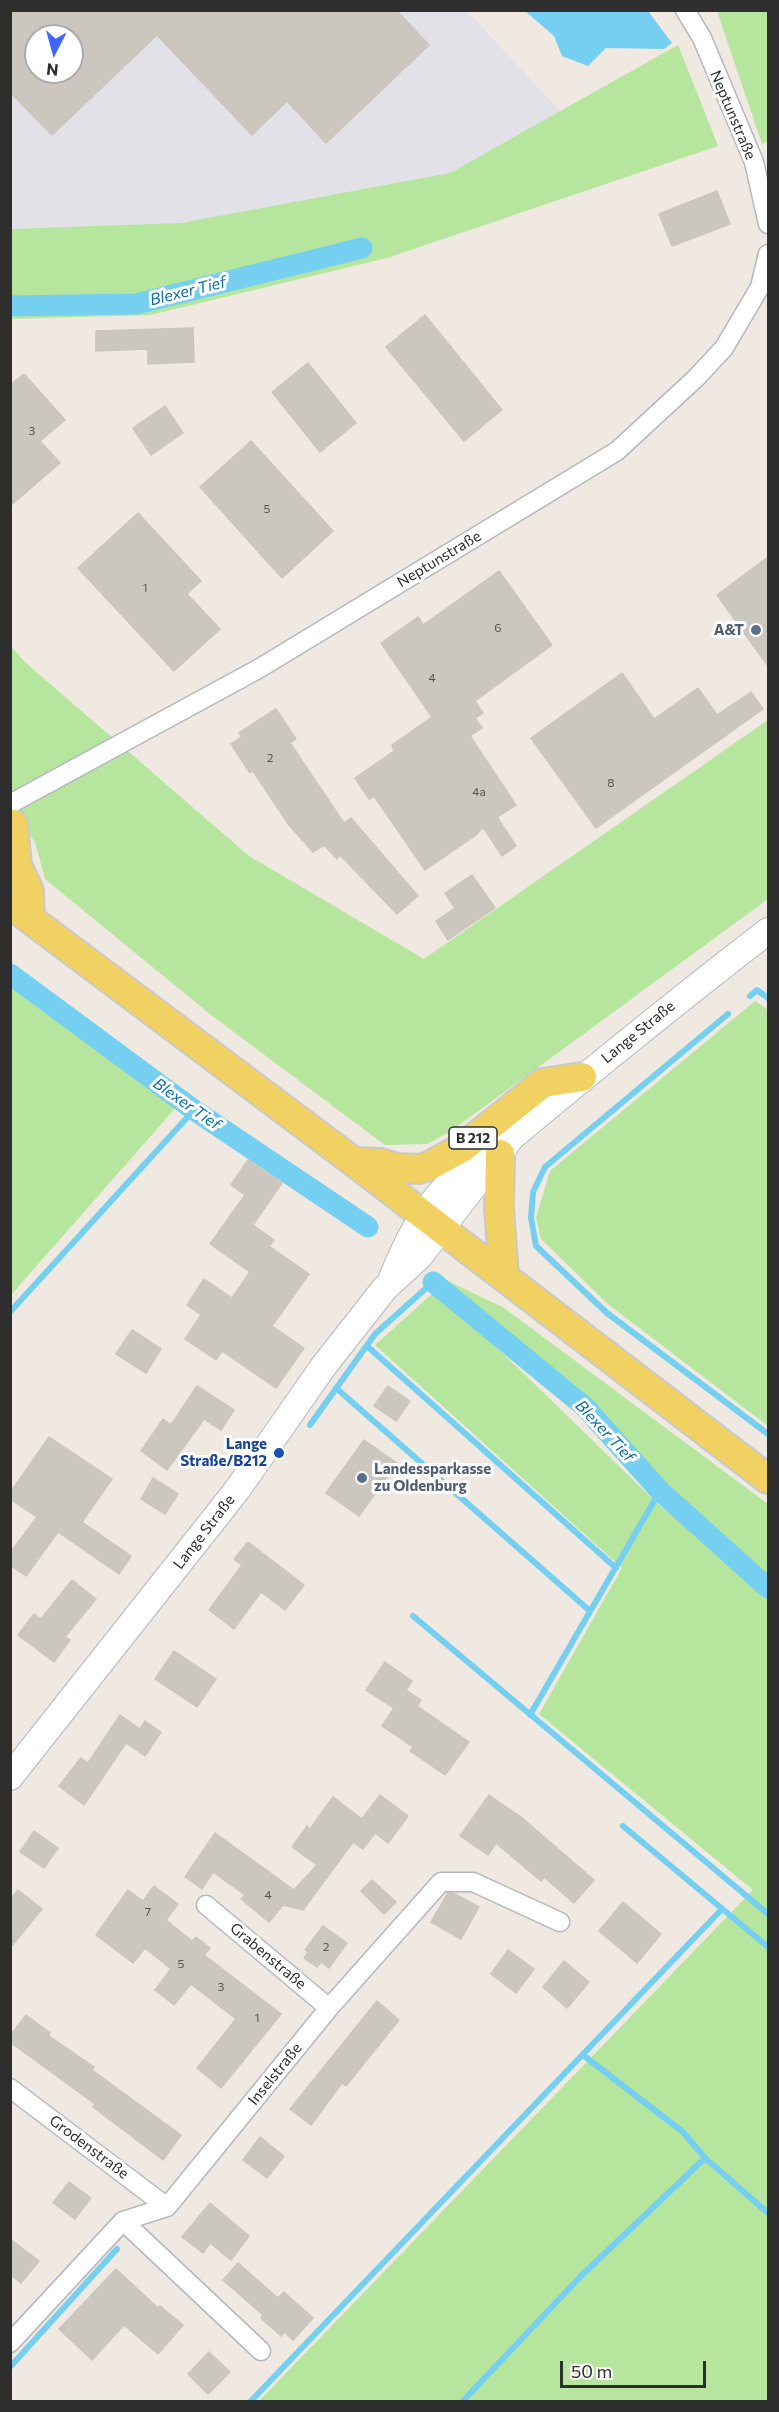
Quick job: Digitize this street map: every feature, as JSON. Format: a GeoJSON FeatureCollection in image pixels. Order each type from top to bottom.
{"type":"FeatureCollection","features":[{"type":"Feature","properties":{"kind":"main road"},"geometry":{"type":"LineString","coordinates":[[11,818],[17,865],[29,891],[20,911],[354,1162],[768,1479]]}},
{"type":"Feature","properties":{"kind":"main road","name":"B 212"},"geometry":{"type":"LineString","coordinates":[[354,1162],[381,1163],[396,1168],[429,1167],[462,1148],[543,1083],[582,1077]]}},
{"type":"Feature","properties":{"kind":"main road","name":"B 212"},"geometry":{"type":"LineString","coordinates":[[504,1276],[500,1208],[506,1146]]}},
{"type":"Feature","properties":{"kind":"street","name":"Neptunstraße"},"geometry":{"type":"LineString","coordinates":[[685,10],[702,38],[754,162],[768,224]]}},
{"type":"Feature","properties":{"kind":"street","name":"Neptunstraße"},"geometry":{"type":"LineString","coordinates":[[11,818],[40,789],[260,668],[617,450],[696,378],[724,348],[760,287],[768,254]]}},
{"type":"Feature","properties":{"kind":"street","name":"Lange Straße"},"geometry":{"type":"LineString","coordinates":[[10,1777],[237,1490],[323,1367],[391,1281],[418,1257],[433,1223],[506,1146],[582,1077],[768,932]]}},
{"type":"Feature","properties":{"kind":"street","name":"Inselstraße"},"geometry":{"type":"LineString","coordinates":[[167,2207],[329,2008],[441,1882],[473,1882],[560,1922]]}},
{"type":"Feature","properties":{"kind":"street","name":"Grabenstraße"},"geometry":{"type":"LineString","coordinates":[[207,1905],[329,2008]]}},
{"type":"Feature","properties":{"kind":"street","name":"Grodenstraße"},"geometry":{"type":"LineString","coordinates":[[10,2088],[167,2207]]}},
{"type":"Feature","properties":{"kind":"street"},"geometry":{"type":"LineString","coordinates":[[10,2343],[123,2221],[167,2207]]}},
{"type":"Feature","properties":{"kind":"street"},"geometry":{"type":"LineString","coordinates":[[123,2221],[261,2352]]}},
{"type":"Feature","properties":{"kind":"shaded area"},"geometry":{"type":"Polygon","coordinates":[[[10,11],[467,11],[560,111],[449,185],[11,253],[10,11]]]}},
{"type":"Feature","properties":{"kind":"green space"},"geometry":{"type":"Polygon","coordinates":[[[717,11],[768,11],[768,141],[762,144],[717,11]]]}},
{"type":"Feature","properties":{"kind":"green space"},"geometry":{"type":"Polygon","coordinates":[[[678,45],[718,146],[387,258],[150,315],[11,319],[11,229],[181,223],[450,173],[678,45]]]}},
{"type":"Feature","properties":{"kind":"green space"},"geometry":{"type":"Polygon","coordinates":[[[10,646],[26,663],[249,856],[424,959],[768,720],[768,899],[451,1131],[427,1144],[385,1145],[211,1015],[45,879],[35,842],[11,811],[10,646]]]}},
{"type":"Feature","properties":{"kind":"green space"},"geometry":{"type":"Polygon","coordinates":[[[11,980],[178,1105],[11,1295],[11,980]]]}},
{"type":"Feature","properties":{"kind":"green space"},"geometry":{"type":"Polygon","coordinates":[[[755,1001],[768,1010],[768,1426],[609,1305],[541,1239],[536,1218],[550,1171],[755,1001]]]}},
{"type":"Feature","properties":{"kind":"green space"},"geometry":{"type":"Polygon","coordinates":[[[440,1277],[504,1308],[768,1504],[768,1577],[672,1494],[588,1397],[440,1277]]]}},
{"type":"Feature","properties":{"kind":"green space"},"geometry":{"type":"Polygon","coordinates":[[[432,1294],[444,1296],[661,1507],[768,1588],[768,2401],[259,2401],[753,1890],[539,1714],[622,1568],[375,1345],[432,1294]]]}},
{"type":"Feature","properties":{"kind":"water"},"geometry":{"type":"Polygon","coordinates":[[[525,11],[648,11],[672,43],[664,49],[606,48],[588,66],[562,56],[554,36],[525,11]]]}},
{"type":"Feature","properties":{"kind":"building"},"geometry":{"type":"Polygon","coordinates":[[[10,10],[396,10],[429,45],[326,143],[287,101],[252,135],[157,35],[52,135],[10,92],[10,10]]]}},
{"type":"Feature","properties":{"kind":"building"},"geometry":{"type":"Polygon","coordinates":[[[717,191],[730,224],[672,246],[659,214],[717,191]]]}},
{"type":"Feature","properties":{"kind":"building"},"geometry":{"type":"Polygon","coordinates":[[[425,315],[502,410],[464,441],[386,347],[425,315]]]}},
{"type":"Feature","properties":{"kind":"building"},"geometry":{"type":"Polygon","coordinates":[[[193,328],[194,362],[148,364],[148,349],[96,351],[96,331],[193,328]]]}},
{"type":"Feature","properties":{"kind":"building"},"geometry":{"type":"Polygon","coordinates":[[[308,363],[356,423],[320,452],[272,392],[308,363]]]}},
{"type":"Feature","properties":{"kind":"building"},"geometry":{"type":"Polygon","coordinates":[[[24,374],[65,420],[40,441],[60,463],[10,506],[10,385],[24,374]]]}},
{"type":"Feature","properties":{"kind":"building"},"geometry":{"type":"Polygon","coordinates":[[[165,406],[183,433],[151,455],[133,428],[165,406]]]}},
{"type":"Feature","properties":{"kind":"building"},"geometry":{"type":"Polygon","coordinates":[[[251,441],[333,531],[282,578],[200,487],[251,441]]]}},
{"type":"Feature","properties":{"kind":"building"},"geometry":{"type":"Polygon","coordinates":[[[138,513],[201,581],[187,594],[220,629],[174,671],[78,568],[138,513]]]}},
{"type":"Feature","properties":{"kind":"building","name":"A&T"},"geometry":{"type":"Polygon","coordinates":[[[768,557],[768,666],[717,595],[768,557]]]}},
{"type":"Feature","properties":{"kind":"building"},"geometry":{"type":"Polygon","coordinates":[[[499,571],[552,645],[475,701],[483,713],[475,718],[482,728],[470,736],[516,805],[497,817],[516,846],[502,856],[483,827],[476,835],[425,870],[374,796],[369,799],[355,778],[394,751],[392,745],[432,717],[381,643],[418,617],[423,625],[499,571]]]}},
{"type":"Feature","properties":{"kind":"building"},"geometry":{"type":"Polygon","coordinates":[[[622,673],[654,719],[698,688],[717,715],[751,692],[763,709],[596,828],[531,738],[622,673]]]}},
{"type":"Feature","properties":{"kind":"building"},"geometry":{"type":"Polygon","coordinates":[[[276,709],[296,739],[290,743],[344,823],[351,818],[418,896],[397,914],[340,855],[337,859],[324,845],[313,852],[289,825],[253,771],[250,773],[231,744],[242,737],[239,733],[276,709]]]}},
{"type":"Feature","properties":{"kind":"building"},"geometry":{"type":"Polygon","coordinates":[[[472,875],[495,908],[448,940],[436,921],[455,908],[445,893],[472,875]]]}},
{"type":"Feature","properties":{"kind":"building"},"geometry":{"type":"Polygon","coordinates":[[[248,1160],[282,1183],[253,1225],[274,1240],[269,1246],[309,1274],[272,1326],[304,1348],[276,1388],[222,1351],[216,1360],[185,1339],[201,1315],[187,1305],[204,1279],[232,1298],[250,1272],[210,1244],[245,1195],[231,1185],[248,1160]]]}},
{"type":"Feature","properties":{"kind":"building"},"geometry":{"type":"Polygon","coordinates":[[[132,1330],[161,1349],[146,1373],[116,1354],[132,1330]]]}},
{"type":"Feature","properties":{"kind":"building"},"geometry":{"type":"Polygon","coordinates":[[[197,1386],[234,1410],[221,1430],[204,1419],[167,1470],[141,1451],[163,1419],[171,1425],[197,1386]]]}},
{"type":"Feature","properties":{"kind":"building"},"geometry":{"type":"Polygon","coordinates":[[[388,1386],[410,1401],[396,1421],[374,1406],[388,1386]]]}},
{"type":"Feature","properties":{"kind":"building"},"geometry":{"type":"Polygon","coordinates":[[[49,1437],[112,1479],[82,1522],[131,1556],[119,1574],[58,1532],[26,1576],[10,1565],[10,1553],[37,1517],[10,1499],[10,1493],[49,1437]]]}},
{"type":"Feature","properties":{"kind":"building","name":"Landessparkasse zu Oldenburg"},"geometry":{"type":"Polygon","coordinates":[[[364,1440],[397,1463],[359,1516],[326,1493],[364,1440]]]}},
{"type":"Feature","properties":{"kind":"building"},"geometry":{"type":"Polygon","coordinates":[[[153,1478],[178,1494],[165,1514],[141,1499],[153,1478]]]}},
{"type":"Feature","properties":{"kind":"building"},"geometry":{"type":"Polygon","coordinates":[[[248,1542],[304,1585],[285,1610],[261,1592],[234,1629],[209,1610],[242,1565],[234,1559],[248,1542]]]}},
{"type":"Feature","properties":{"kind":"building"},"geometry":{"type":"Polygon","coordinates":[[[72,1580],[96,1599],[65,1637],[70,1640],[54,1662],[18,1635],[34,1614],[41,1619],[72,1580]]]}},
{"type":"Feature","properties":{"kind":"building"},"geometry":{"type":"Polygon","coordinates":[[[174,1651],[216,1679],[197,1707],[155,1679],[174,1651]]]}},
{"type":"Feature","properties":{"kind":"building"},"geometry":{"type":"Polygon","coordinates":[[[385,1662],[412,1681],[406,1690],[421,1700],[417,1706],[469,1742],[445,1775],[410,1751],[413,1747],[382,1726],[394,1708],[366,1690],[385,1662]]]}},
{"type":"Feature","properties":{"kind":"building"},"geometry":{"type":"Polygon","coordinates":[[[120,1715],[140,1729],[145,1721],[161,1732],[145,1756],[126,1743],[84,1805],[59,1786],[81,1758],[88,1763],[120,1715]]]}},
{"type":"Feature","properties":{"kind":"building"},"geometry":{"type":"Polygon","coordinates":[[[380,1795],[408,1816],[388,1843],[375,1833],[363,1849],[353,1842],[303,1910],[283,1905],[269,1922],[241,1899],[245,1895],[213,1872],[202,1889],[185,1877],[215,1833],[294,1890],[317,1865],[292,1847],[307,1826],[310,1829],[333,1797],[362,1819],[380,1795]]]}},
{"type":"Feature","properties":{"kind":"building"},"geometry":{"type":"Polygon","coordinates":[[[489,1795],[521,1817],[594,1880],[574,1903],[544,1877],[541,1881],[496,1843],[488,1855],[460,1836],[489,1795]]]}},
{"type":"Feature","properties":{"kind":"building"},"geometry":{"type":"Polygon","coordinates":[[[34,1831],[58,1848],[44,1868],[20,1852],[34,1831]]]}},
{"type":"Feature","properties":{"kind":"building"},"geometry":{"type":"Polygon","coordinates":[[[372,1880],[396,1902],[384,1914],[361,1891],[372,1880]]]}},
{"type":"Feature","properties":{"kind":"building"},"geometry":{"type":"Polygon","coordinates":[[[154,1886],[178,1904],[166,1920],[192,1941],[196,1937],[210,1948],[204,1955],[281,2014],[221,2088],[197,2068],[236,2019],[191,1984],[174,2005],[155,1990],[171,1969],[145,1948],[133,1963],[96,1935],[128,1890],[143,1901],[154,1886]]]}},
{"type":"Feature","properties":{"kind":"building"},"geometry":{"type":"Polygon","coordinates":[[[18,1890],[42,1909],[10,1948],[10,1900],[18,1890]]]}},
{"type":"Feature","properties":{"kind":"building"},"geometry":{"type":"Polygon","coordinates":[[[448,1893],[453,1893],[479,1907],[461,1939],[431,1922],[448,1893]]]}},
{"type":"Feature","properties":{"kind":"building"},"geometry":{"type":"Polygon","coordinates":[[[623,1902],[661,1934],[637,1963],[599,1931],[623,1902]]]}},
{"type":"Feature","properties":{"kind":"building"},"geometry":{"type":"Polygon","coordinates":[[[323,1926],[347,1943],[329,1968],[321,1962],[317,1967],[304,1958],[308,1952],[305,1950],[323,1926]]]}},
{"type":"Feature","properties":{"kind":"building"},"geometry":{"type":"Polygon","coordinates":[[[508,1950],[534,1969],[516,1993],[491,1974],[508,1950]]]}},
{"type":"Feature","properties":{"kind":"building"},"geometry":{"type":"Polygon","coordinates":[[[564,1961],[589,1982],[567,2008],[543,1987],[564,1961]]]}},
{"type":"Feature","properties":{"kind":"building"},"geometry":{"type":"Polygon","coordinates":[[[377,2001],[399,2020],[346,2086],[342,2083],[311,2125],[290,2109],[377,2001]]]}},
{"type":"Feature","properties":{"kind":"building"},"geometry":{"type":"Polygon","coordinates":[[[26,2015],[50,2033],[49,2036],[94,2067],[92,2070],[181,2135],[163,2160],[93,2107],[95,2104],[10,2042],[10,2036],[26,2015]]]}},
{"type":"Feature","properties":{"kind":"building"},"geometry":{"type":"Polygon","coordinates":[[[260,2137],[284,2156],[267,2178],[243,2160],[260,2137]]]}},
{"type":"Feature","properties":{"kind":"building"},"geometry":{"type":"Polygon","coordinates":[[[69,2182],[91,2198],[75,2219],[53,2203],[69,2182]]]}},
{"type":"Feature","properties":{"kind":"building"},"geometry":{"type":"Polygon","coordinates":[[[210,2203],[249,2236],[231,2260],[210,2243],[203,2253],[182,2237],[210,2203]]]}},
{"type":"Feature","properties":{"kind":"building"},"geometry":{"type":"Polygon","coordinates":[[[10,2239],[39,2261],[21,2283],[10,2274],[10,2239]]]}},
{"type":"Feature","properties":{"kind":"building"},"geometry":{"type":"Polygon","coordinates":[[[238,2263],[278,2298],[284,2292],[313,2318],[293,2340],[284,2332],[281,2336],[261,2318],[263,2315],[223,2280],[238,2263]]]}},
{"type":"Feature","properties":{"kind":"building"},"geometry":{"type":"Polygon","coordinates":[[[116,2269],[158,2308],[160,2306],[183,2325],[158,2354],[124,2325],[92,2360],[59,2329],[116,2269]]]}},
{"type":"Feature","properties":{"kind":"building"},"geometry":{"type":"Polygon","coordinates":[[[209,2352],[230,2372],[208,2394],[188,2374],[209,2352]]]}},
{"type":"Feature","properties":{"kind":"waterway","name":"Blexer Tief"},"geometry":{"type":"LineString","coordinates":[[10,306],[136,304],[362,248]]}},
{"type":"Feature","properties":{"kind":"waterway","name":"Blexer Tief"},"geometry":{"type":"LineString","coordinates":[[10,974],[194,1110],[368,1227]]}},
{"type":"Feature","properties":{"kind":"waterway"},"geometry":{"type":"LineString","coordinates":[[750,996],[757,990],[768,998]]}},
{"type":"Feature","properties":{"kind":"waterway"},"geometry":{"type":"LineString","coordinates":[[728,1014],[545,1167],[533,1192],[531,1218],[536,1246],[607,1313],[768,1434]]}},
{"type":"Feature","properties":{"kind":"waterway"},"geometry":{"type":"LineString","coordinates":[[10,1312],[194,1110]]}},
{"type":"Feature","properties":{"kind":"waterway"},"geometry":{"type":"LineString","coordinates":[[310,1425],[375,1334],[433,1282]]}},
{"type":"Feature","properties":{"kind":"waterway","name":"Blexer Tief"},"geometry":{"type":"LineString","coordinates":[[433,1282],[585,1407],[660,1491],[768,1588]]}},
{"type":"Feature","properties":{"kind":"waterway"},"geometry":{"type":"LineString","coordinates":[[367,1346],[616,1568]]}},
{"type":"Feature","properties":{"kind":"waterway"},"geometry":{"type":"LineString","coordinates":[[336,1388],[590,1611]]}},
{"type":"Feature","properties":{"kind":"waterway"},"geometry":{"type":"LineString","coordinates":[[530,1715],[660,1491]]}},
{"type":"Feature","properties":{"kind":"waterway"},"geometry":{"type":"LineString","coordinates":[[413,1616],[768,1914]]}},
{"type":"Feature","properties":{"kind":"waterway"},"geometry":{"type":"LineString","coordinates":[[623,1826],[768,1947]]}},
{"type":"Feature","properties":{"kind":"waterway"},"geometry":{"type":"LineString","coordinates":[[250,2402],[722,1909]]}},
{"type":"Feature","properties":{"kind":"waterway"},"geometry":{"type":"LineString","coordinates":[[583,2055],[683,2132],[705,2158],[768,2213]]}},
{"type":"Feature","properties":{"kind":"waterway"},"geometry":{"type":"LineString","coordinates":[[462,2402],[581,2276],[705,2158]]}},
{"type":"Feature","properties":{"kind":"waterway"},"geometry":{"type":"LineString","coordinates":[[10,2367],[117,2249]]}},
{"type":"Feature","properties":{"kind":"place","name":"A&T"},"geometry":{"type":"Point","coordinates":[756,630]}},
{"type":"Feature","properties":{"kind":"place","name":"Lange Straße/B212"},"geometry":{"type":"Point","coordinates":[279,1453]}},
{"type":"Feature","properties":{"kind":"place","name":"Landessparkasse zu Oldenburg"},"geometry":{"type":"Point","coordinates":[362,1478]}}]}
